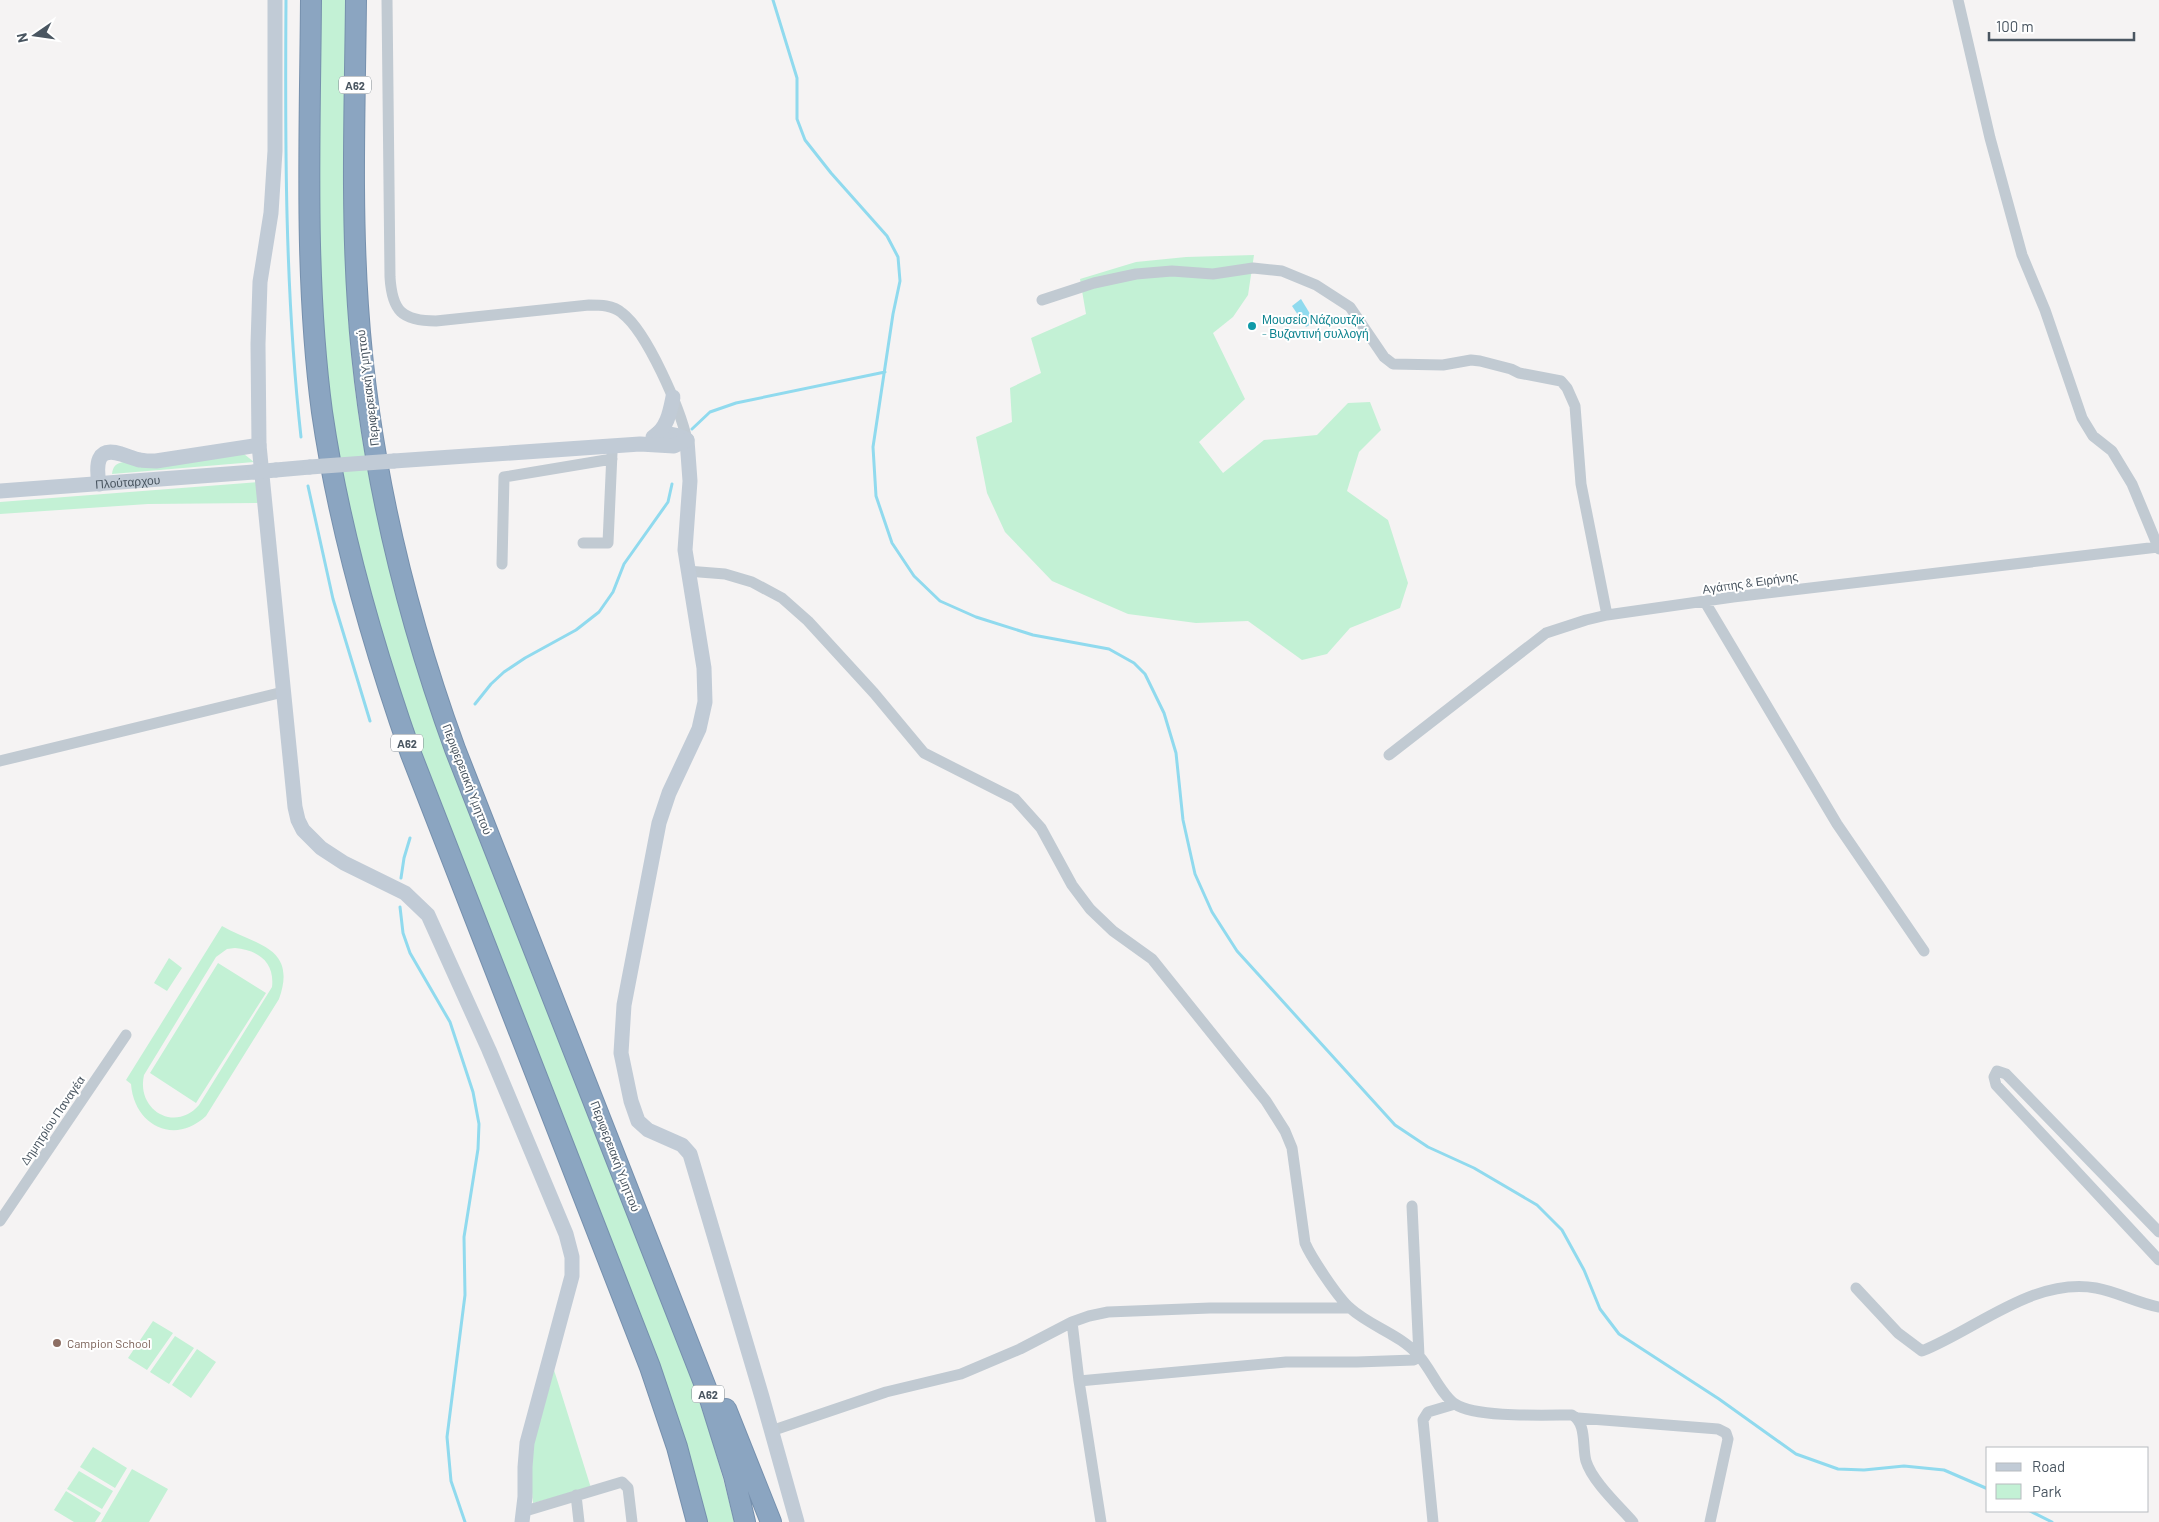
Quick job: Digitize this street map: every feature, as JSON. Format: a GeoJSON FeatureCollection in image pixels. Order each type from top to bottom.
{"type":"FeatureCollection","features":[{"type":"Feature","properties":{"kind":"highway","name":"Α62"},"geometry":{"type":"LineString","coordinates":[[311,0],[310,170],[314,327],[324,421],[336,493],[352,564],[396,710],[437,824],[650,1368],[677,1447],[697,1522]]}},
{"type":"Feature","properties":{"kind":"highway","name":"Περιφερειακή Υμηττού"},"geometry":{"type":"LineString","coordinates":[[356,0],[354,216],[358,307],[373,442],[400,576],[425,663],[455,749],[661,1269],[708,1393],[745,1522]]}},
{"type":"Feature","properties":{"kind":"highway"},"geometry":{"type":"LineString","coordinates":[[661,1269],[691,1327],[771,1522]]}},
{"type":"Feature","properties":{"kind":"street"},"geometry":{"type":"LineString","coordinates":[[275,0],[275,151],[271,212],[260,282],[258,445],[295,807],[303,830],[321,848],[344,863],[405,893],[428,915],[489,1050],[568,1243],[572,1263],[572,1276],[528,1443],[522,1517]]}},
{"type":"Feature","properties":{"kind":"street"},"geometry":{"type":"LineString","coordinates":[[387,0],[390,277],[391,290],[397,308],[409,318],[420,321],[436,321],[589,305],[612,307],[621,312],[630,321],[662,374],[673,397],[687,440],[690,471],[685,550],[704,668],[705,702],[699,729],[668,793],[658,823],[624,1005],[621,1053],[625,1078],[638,1121],[648,1130],[682,1145],[690,1154],[796,1522]]}},
{"type":"Feature","properties":{"kind":"street"},"geometry":{"type":"LineString","coordinates":[[1958,0],[1990,138],[2022,255],[2045,310],[2082,418],[2093,436],[2112,451],[2132,484],[2158,548]]}},
{"type":"Feature","properties":{"kind":"street"},"geometry":{"type":"LineString","coordinates":[[1042,300],[1094,284],[1136,274],[1172,271],[1213,274],[1253,268],[1282,271],[1316,285],[1350,307],[1384,357],[1393,364],[1443,365],[1471,360],[1511,369],[1519,373],[1561,381],[1575,406],[1581,484],[1607,615]]}},
{"type":"Feature","properties":{"kind":"street"},"geometry":{"type":"LineString","coordinates":[[658,440],[669,415],[673,397]]}},
{"type":"Feature","properties":{"kind":"street"},"geometry":{"type":"LineString","coordinates":[[658,440],[674,446],[687,440]]}},
{"type":"Feature","properties":{"kind":"street"},"geometry":{"type":"LineString","coordinates":[[658,440],[682,458],[690,471]]}},
{"type":"Feature","properties":{"kind":"street","name":"Πλούταρχου"},"geometry":{"type":"LineString","coordinates":[[0,491],[394,461],[612,453],[658,440]]}},
{"type":"Feature","properties":{"kind":"street"},"geometry":{"type":"LineString","coordinates":[[99,484],[96,467],[105,452],[119,453],[140,460],[156,461],[258,445]]}},
{"type":"Feature","properties":{"kind":"street"},"geometry":{"type":"LineString","coordinates":[[502,564],[504,477],[612,453],[608,543],[583,543]]}},
{"type":"Feature","properties":{"kind":"street","name":"Αγάπης & Ειρήνης"},"geometry":{"type":"LineString","coordinates":[[1389,755],[1546,633],[1607,615],[1733,597],[2158,548]]}},
{"type":"Feature","properties":{"kind":"street"},"geometry":{"type":"LineString","coordinates":[[687,571],[725,574],[752,582],[782,598],[808,620],[924,753],[1014,799],[1041,828],[1072,885],[1090,909],[1113,931],[1152,959],[1266,1101],[1285,1131],[1292,1148],[1305,1243],[1310,1254],[1350,1308],[1401,1340],[1419,1356],[1455,1404],[1470,1410],[1493,1413],[1572,1415],[1578,1418],[1718,1429],[1726,1433],[1728,1439],[1710,1522]]}},
{"type":"Feature","properties":{"kind":"street"},"geometry":{"type":"LineString","coordinates":[[1705,602],[1837,824],[1924,951]]}},
{"type":"Feature","properties":{"kind":"street"},"geometry":{"type":"LineString","coordinates":[[0,761],[283,692]]}},
{"type":"Feature","properties":{"kind":"street","name":"Δημητρίου Παναγέα"},"geometry":{"type":"LineString","coordinates":[[0,1221],[126,1035]]}},
{"type":"Feature","properties":{"kind":"street"},"geometry":{"type":"LineString","coordinates":[[2159,1232],[2006,1074],[1997,1071],[1994,1077],[1996,1085],[2159,1260]]}},
{"type":"Feature","properties":{"kind":"street"},"geometry":{"type":"LineString","coordinates":[[1412,1206],[1419,1356]]}},
{"type":"Feature","properties":{"kind":"street"},"geometry":{"type":"LineString","coordinates":[[1856,1288],[1898,1332],[1922,1351],[1946,1341],[2007,1308],[2046,1290],[2070,1286],[2097,1288],[2142,1304],[2159,1307]]}},
{"type":"Feature","properties":{"kind":"street"},"geometry":{"type":"LineString","coordinates":[[771,1430],[886,1392],[961,1374],[1020,1349],[1072,1322],[1108,1312],[1210,1308],[1350,1308]]}},
{"type":"Feature","properties":{"kind":"street"},"geometry":{"type":"LineString","coordinates":[[1072,1322],[1101,1522]]}},
{"type":"Feature","properties":{"kind":"street"},"geometry":{"type":"LineString","coordinates":[[1079,1380],[1286,1362],[1414,1360],[1419,1356]]}},
{"type":"Feature","properties":{"kind":"street"},"geometry":{"type":"LineString","coordinates":[[1433,1522],[1422,1420],[1428,1412],[1455,1404]]}},
{"type":"Feature","properties":{"kind":"street"},"geometry":{"type":"LineString","coordinates":[[1578,1418],[1581,1425],[1584,1454],[1592,1474],[1633,1522]]}},
{"type":"Feature","properties":{"kind":"street"},"geometry":{"type":"LineString","coordinates":[[522,1517],[576,1495],[619,1482],[625,1483],[628,1488],[632,1522]]}},
{"type":"Feature","properties":{"kind":"street"},"geometry":{"type":"LineString","coordinates":[[576,1495],[579,1522]]}},
{"type":"Feature","properties":{"kind":"green space"},"geometry":{"type":"Polygon","coordinates":[[[319,0],[346,0],[345,227],[348,318],[363,443],[378,522],[398,600],[420,677],[684,1356],[711,1438],[734,1522],[707,1522],[680,1426],[437,807],[374,622],[333,430],[320,302],[319,0]]]}},
{"type":"Feature","properties":{"kind":"green space"},"geometry":{"type":"Polygon","coordinates":[[[1254,255],[1248,295],[1233,317],[1213,333],[1245,399],[1199,442],[1223,473],[1264,440],[1317,435],[1348,403],[1370,402],[1381,430],[1359,452],[1347,491],[1388,520],[1408,583],[1400,608],[1350,628],[1327,654],[1302,660],[1248,621],[1196,623],[1128,614],[1052,581],[1005,532],[987,493],[976,437],[1012,422],[1010,388],[1041,373],[1031,338],[1086,314],[1080,279],[1136,262],[1186,257],[1254,255]]]}},
{"type":"Feature","properties":{"kind":"green space"},"geometry":{"type":"Polygon","coordinates":[[[244,454],[254,462],[112,474],[115,465],[124,462],[244,454]]]}},
{"type":"Feature","properties":{"kind":"green space"},"geometry":{"type":"Polygon","coordinates":[[[258,482],[261,503],[148,504],[0,514],[0,502],[258,482]]]}},
{"type":"Feature","properties":{"kind":"green space"},"geometry":{"type":"Polygon","coordinates":[[[222,926],[259,943],[278,958],[283,968],[283,981],[279,999],[206,1116],[194,1125],[181,1129],[169,1130],[158,1127],[139,1111],[131,1084],[126,1080],[222,926]],[[227,949],[216,957],[144,1075],[143,1087],[146,1098],[160,1114],[169,1117],[179,1117],[189,1113],[199,1105],[272,987],[271,971],[268,964],[258,955],[243,949],[227,949]]]}},
{"type":"Feature","properties":{"kind":"green space"},"geometry":{"type":"Polygon","coordinates":[[[169,958],[182,968],[167,991],[154,983],[169,958]]]}},
{"type":"Feature","properties":{"kind":"green space"},"geometry":{"type":"Polygon","coordinates":[[[218,963],[266,993],[196,1103],[150,1073],[218,963]]]}},
{"type":"Feature","properties":{"kind":"green space"},"geometry":{"type":"Polygon","coordinates":[[[153,1321],[173,1333],[147,1370],[128,1358],[153,1321]]]}},
{"type":"Feature","properties":{"kind":"green space"},"geometry":{"type":"Polygon","coordinates":[[[175,1336],[194,1348],[169,1384],[150,1372],[175,1336]]]}},
{"type":"Feature","properties":{"kind":"green space"},"geometry":{"type":"Polygon","coordinates":[[[197,1349],[216,1362],[191,1398],[172,1385],[197,1349]]]}},
{"type":"Feature","properties":{"kind":"green space"},"geometry":{"type":"Polygon","coordinates":[[[554,1370],[591,1488],[533,1503],[529,1460],[554,1370]]]}},
{"type":"Feature","properties":{"kind":"green space"},"geometry":{"type":"Polygon","coordinates":[[[93,1447],[127,1468],[115,1488],[80,1467],[93,1447]]]}},
{"type":"Feature","properties":{"kind":"green space"},"geometry":{"type":"Polygon","coordinates":[[[132,1469],[168,1489],[149,1522],[101,1522],[132,1469]]]}},
{"type":"Feature","properties":{"kind":"green space"},"geometry":{"type":"Polygon","coordinates":[[[79,1471],[113,1491],[102,1509],[67,1489],[79,1471]]]}},
{"type":"Feature","properties":{"kind":"green space"},"geometry":{"type":"Polygon","coordinates":[[[66,1491],[101,1513],[95,1522],[74,1522],[54,1510],[66,1491]]]}},
{"type":"Feature","properties":{"kind":"water"},"geometry":{"type":"Polygon","coordinates":[[[1301,299],[1315,322],[1306,327],[1292,306],[1301,299]]]}},
{"type":"Feature","properties":{"kind":"waterway"},"geometry":{"type":"LineString","coordinates":[[286,0],[287,219],[292,328],[301,437]]}},
{"type":"Feature","properties":{"kind":"waterway"},"geometry":{"type":"LineString","coordinates":[[773,0],[797,78],[797,119],[805,140],[831,173],[887,236],[898,257],[900,281],[893,314],[873,447],[876,496],[892,543],[914,576],[940,601],[976,617],[1033,635],[1109,649],[1134,663],[1145,674],[1164,713],[1176,753],[1183,820],[1195,874],[1212,912],[1237,951],[1395,1125],[1428,1147],[1474,1168],[1537,1205],[1562,1230],[1584,1270],[1600,1309],[1619,1334],[1719,1399],[1796,1454],[1838,1469],[1864,1470],[1904,1466],[1944,1470],[1986,1488]]}},
{"type":"Feature","properties":{"kind":"waterway"},"geometry":{"type":"LineString","coordinates":[[692,429],[710,412],[736,403],[885,372]]}},
{"type":"Feature","properties":{"kind":"waterway"},"geometry":{"type":"LineString","coordinates":[[475,704],[491,684],[504,672],[525,658],[576,630],[599,612],[613,592],[624,564],[668,502],[672,484]]}},
{"type":"Feature","properties":{"kind":"waterway"},"geometry":{"type":"LineString","coordinates":[[308,486],[333,599],[370,721]]}},
{"type":"Feature","properties":{"kind":"waterway"},"geometry":{"type":"LineString","coordinates":[[401,878],[410,838]]}},
{"type":"Feature","properties":{"kind":"waterway"},"geometry":{"type":"LineString","coordinates":[[400,907],[403,933],[410,953],[450,1022],[473,1092],[479,1124],[478,1149],[464,1237],[465,1295],[447,1437],[451,1481],[465,1522]]}},
{"type":"Feature","properties":{"kind":"waterway"},"geometry":{"type":"LineString","coordinates":[[2032,1512],[2052,1522]]}},
{"type":"Feature","properties":{"kind":"place","name":"Μουσείο Νάζιουτζικ - Βυζαντινή συλλογή"},"geometry":{"type":"Point","coordinates":[1252,326]}},
{"type":"Feature","properties":{"kind":"place","name":"Campion School"},"geometry":{"type":"Point","coordinates":[57,1343]}}]}
